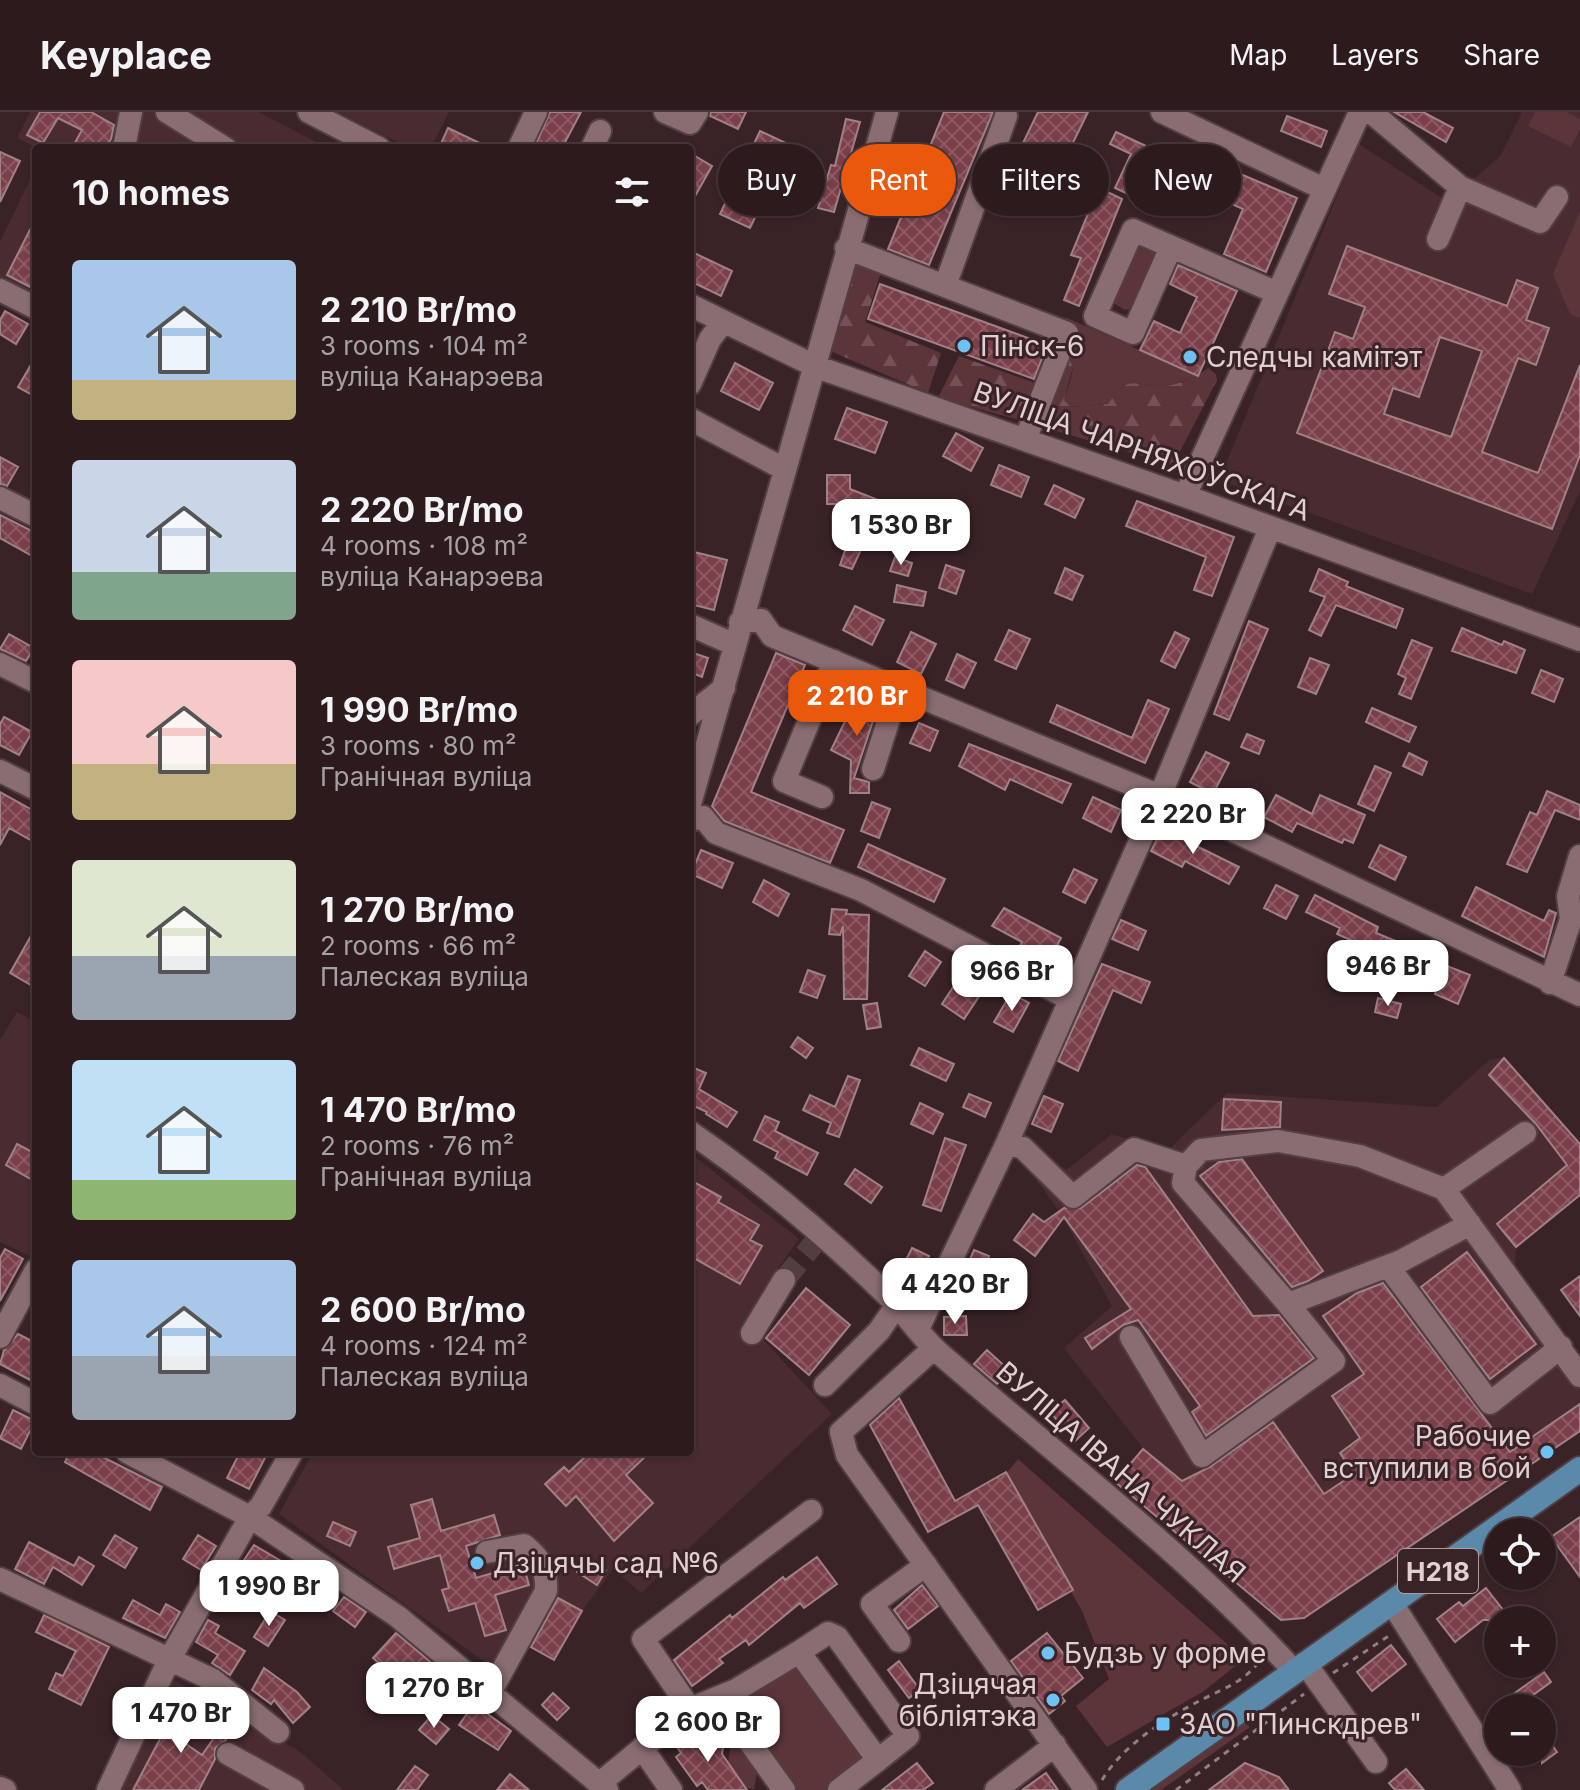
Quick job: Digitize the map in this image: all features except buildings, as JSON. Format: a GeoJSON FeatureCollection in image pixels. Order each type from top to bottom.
{"type":"FeatureCollection","features":[{"type":"Feature","properties":{"kind":"main road","name":"Н218"},"geometry":{"type":"LineString","coordinates":[[1128,1790],[1306,1672],[1392,1603],[1580,1469]]}},
{"type":"Feature","properties":{"kind":"street"},"geometry":{"type":"LineString","coordinates":[[125,144],[131,112]]}},
{"type":"Feature","properties":{"kind":"street"},"geometry":{"type":"LineString","coordinates":[[167,112],[219,144]]}},
{"type":"Feature","properties":{"kind":"street"},"geometry":{"type":"LineString","coordinates":[[309,112],[371,144]]}},
{"type":"Feature","properties":{"kind":"street"},"geometry":{"type":"LineString","coordinates":[[521,144],[536,112]]}},
{"type":"Feature","properties":{"kind":"street"},"geometry":{"type":"LineString","coordinates":[[665,112],[690,123],[697,112]]}},
{"type":"Feature","properties":{"kind":"street"},"geometry":{"type":"LineString","coordinates":[[694,790],[724,688],[733,644],[817,367],[846,248],[887,112]]}},
{"type":"Feature","properties":{"kind":"street"},"geometry":{"type":"LineString","coordinates":[[1162,112],[1324,189]]}},
{"type":"Feature","properties":{"kind":"street"},"geometry":{"type":"LineString","coordinates":[[1185,496],[1360,112]]}},
{"type":"Feature","properties":{"kind":"street"},"geometry":{"type":"LineString","coordinates":[[1371,112],[1460,187],[1540,222],[1557,197]]}},
{"type":"Feature","properties":{"kind":"street"},"geometry":{"type":"LineString","coordinates":[[945,286],[1006,116]]}},
{"type":"Feature","properties":{"kind":"street"},"geometry":{"type":"LineString","coordinates":[[1438,239],[1460,187]]}},
{"type":"Feature","properties":{"kind":"street"},"geometry":{"type":"LineString","coordinates":[[1171,247],[1277,293]]}},
{"type":"Feature","properties":{"kind":"street"},"geometry":{"type":"LineString","coordinates":[[846,248],[1067,333],[1025,440]]}},
{"type":"Feature","properties":{"kind":"street"},"geometry":{"type":"LineString","coordinates":[[0,290],[32,306]]}},
{"type":"Feature","properties":{"kind":"street","name":"ВУЛІЦА ЧАРНЯХОЎСКАГА"},"geometry":{"type":"LineString","coordinates":[[694,307],[817,367],[1185,496],[1580,640]]}},
{"type":"Feature","properties":{"kind":"street"},"geometry":{"type":"LineString","coordinates":[[694,375],[710,339],[723,322]]}},
{"type":"Feature","properties":{"kind":"street"},"geometry":{"type":"LineString","coordinates":[[694,421],[784,469]]}},
{"type":"Feature","properties":{"kind":"street"},"geometry":{"type":"LineString","coordinates":[[0,498],[32,514]]}},
{"type":"Feature","properties":{"kind":"street"},"geometry":{"type":"LineString","coordinates":[[918,1329],[1007,1143],[1068,998],[1160,796],[1270,528]]}},
{"type":"Feature","properties":{"kind":"street"},"geometry":{"type":"LineString","coordinates":[[740,622],[761,620],[772,636],[1160,796],[1580,995]]}},
{"type":"Feature","properties":{"kind":"street"},"geometry":{"type":"LineString","coordinates":[[694,627],[733,644]]}},
{"type":"Feature","properties":{"kind":"street"},"geometry":{"type":"LineString","coordinates":[[822,797],[784,781],[834,661]]}},
{"type":"Feature","properties":{"kind":"street"},"geometry":{"type":"LineString","coordinates":[[0,664],[32,680]]}},
{"type":"Feature","properties":{"kind":"street"},"geometry":{"type":"LineString","coordinates":[[873,769],[899,687]]}},
{"type":"Feature","properties":{"kind":"street"},"geometry":{"type":"LineString","coordinates":[[694,712],[724,688]]}},
{"type":"Feature","properties":{"kind":"street"},"geometry":{"type":"LineString","coordinates":[[0,771],[32,787]]}},
{"type":"Feature","properties":{"kind":"street"},"geometry":{"type":"LineString","coordinates":[[694,819],[703,817],[716,833],[861,890],[1068,998]]}},
{"type":"Feature","properties":{"kind":"street"},"geometry":{"type":"LineString","coordinates":[[1550,983],[1571,919],[1568,896],[1580,856]]}},
{"type":"Feature","properties":{"kind":"street"},"geometry":{"type":"LineString","coordinates":[[1444,1189],[1525,1133]]}},
{"type":"Feature","properties":{"kind":"street","name":"ВУЛІЦА ІВАНА ЧУКЛАЯ"},"geometry":{"type":"LineString","coordinates":[[694,1135],[770,1190],[897,1305],[934,1348],[1306,1672],[1376,1762]]}},
{"type":"Feature","properties":{"kind":"street"},"geometry":{"type":"LineString","coordinates":[[1131,1337],[1202,1456],[1334,1361],[1183,1183],[1186,1166],[1201,1150],[1278,1141],[1360,1156],[1444,1189],[1580,1376]]}},
{"type":"Feature","properties":{"kind":"street"},"geometry":{"type":"LineString","coordinates":[[1007,1143],[1023,1148],[1073,1197],[1134,1149],[1186,1166]]}},
{"type":"Feature","properties":{"kind":"street"},"geometry":{"type":"LineString","coordinates":[[1288,1304],[1388,1266],[1470,1224]]}},
{"type":"Feature","properties":{"kind":"street"},"geometry":{"type":"LineString","coordinates":[[1388,1266],[1490,1403],[1561,1347]]}},
{"type":"Feature","properties":{"kind":"street"},"geometry":{"type":"LineString","coordinates":[[0,1337],[32,1277]]}},
{"type":"Feature","properties":{"kind":"street"},"geometry":{"type":"LineString","coordinates":[[752,1333],[784,1280]]}},
{"type":"Feature","properties":{"kind":"street"},"geometry":{"type":"LineString","coordinates":[[825,1385],[879,1331],[897,1305]]}},
{"type":"Feature","properties":{"kind":"street"},"geometry":{"type":"LineString","coordinates":[[934,1348],[841,1432],[847,1455],[1055,1745],[1091,1788]]}},
{"type":"Feature","properties":{"kind":"street"},"geometry":{"type":"LineString","coordinates":[[0,1385],[32,1402]]}},
{"type":"Feature","properties":{"kind":"street"},"geometry":{"type":"LineString","coordinates":[[135,1456],[250,1517],[397,1616],[604,1787],[642,1748],[690,1709],[718,1698],[828,1633],[837,1637],[908,1736],[839,1790]]}},
{"type":"Feature","properties":{"kind":"street"},"geometry":{"type":"LineString","coordinates":[[108,1790],[168,1662],[250,1517],[261,1506],[290,1456]]}},
{"type":"Feature","properties":{"kind":"street"},"geometry":{"type":"LineString","coordinates":[[690,1709],[643,1639],[811,1511]]}},
{"type":"Feature","properties":{"kind":"street"},"geometry":{"type":"LineString","coordinates":[[487,1552],[524,1545],[539,1557],[547,1573],[546,1591],[491,1691]]}},
{"type":"Feature","properties":{"kind":"street"},"geometry":{"type":"LineString","coordinates":[[899,1641],[872,1604],[926,1565]]}},
{"type":"Feature","properties":{"kind":"street"},"geometry":{"type":"LineString","coordinates":[[0,1579],[168,1662],[213,1680],[278,1732]]}},
{"type":"Feature","properties":{"kind":"street"},"geometry":{"type":"LineString","coordinates":[[1392,1603],[1510,1790]]}},
{"type":"Feature","properties":{"kind":"street"},"geometry":{"type":"LineString","coordinates":[[799,1652],[878,1760]]}},
{"type":"Feature","properties":{"kind":"street"},"geometry":{"type":"LineString","coordinates":[[718,1698],[784,1790]]}},
{"type":"Feature","properties":{"kind":"street"},"geometry":{"type":"LineString","coordinates":[[996,1790],[1055,1745]]}},
{"type":"Feature","properties":{"kind":"street"},"geometry":{"type":"LineString","coordinates":[[642,1748],[671,1790]]}},
{"type":"Feature","properties":{"kind":"street"},"geometry":{"type":"LineString","coordinates":[[228,1754],[293,1790]]}},
{"type":"Feature","properties":{"kind":"path"},"geometry":{"type":"LineString","coordinates":[[1176,1790],[1306,1672],[1390,1635]]}},
{"type":"Feature","properties":{"kind":"path"},"geometry":{"type":"LineString","coordinates":[[1091,1788],[1114,1759],[1201,1700],[1247,1677],[1259,1662]]}},
{"type":"Feature","properties":{"kind":"shaded area"},"geometry":{"type":"Polygon","coordinates":[[[30,112],[258,112],[320,144],[32,146],[17,138],[30,112]]]}},
{"type":"Feature","properties":{"kind":"shaded area"},"geometry":{"type":"Polygon","coordinates":[[[338,112],[449,112],[433,144],[401,144],[338,112]]]}},
{"type":"Feature","properties":{"kind":"shaded area"},"geometry":{"type":"Polygon","coordinates":[[[1522,112],[1580,112],[1580,491],[1532,594],[1219,480],[1359,144],[1448,202],[1501,155],[1522,112]]]}},
{"type":"Feature","properties":{"kind":"shaded area"},"geometry":{"type":"Polygon","coordinates":[[[32,175],[32,294],[0,278],[0,242],[32,175]]]}},
{"type":"Feature","properties":{"kind":"shaded area"},"geometry":{"type":"Polygon","coordinates":[[[17,1012],[32,1021],[32,1257],[0,1242],[0,1040],[17,1012]]]}},
{"type":"Feature","properties":{"kind":"shaded area"},"geometry":{"type":"Polygon","coordinates":[[[1504,1057],[1580,1144],[1580,1195],[1516,1247],[1515,1274],[1580,1362],[1580,1431],[1304,1618],[1281,1620],[1115,1482],[1143,1448],[1064,1348],[1112,1306],[1059,1211],[1018,1155],[1028,1141],[1066,1170],[1112,1134],[1166,1152],[1227,1093],[1437,1107],[1489,1060],[1504,1057]]]}},
{"type":"Feature","properties":{"kind":"shaded area"},"geometry":{"type":"Polygon","coordinates":[[[694,1156],[799,1239],[761,1292],[759,1335],[832,1414],[641,1593],[613,1569],[582,1611],[554,1660],[528,1646],[507,1678],[279,1514],[311,1456],[694,1456],[694,1156]]]}},
{"type":"Feature","properties":{"kind":"shaded area"},"geometry":{"type":"Polygon","coordinates":[[[32,1264],[32,1287],[19,1291],[32,1264]]]}},
{"type":"Feature","properties":{"kind":"shaded area"},"geometry":{"type":"Polygon","coordinates":[[[172,1679],[299,1751],[344,1790],[120,1790],[172,1679]]]}},
{"type":"Feature","properties":{"kind":"green space"},"geometry":{"type":"Polygon","coordinates":[[[1535,112],[1567,112],[1580,119],[1580,129],[1571,147],[1528,126],[1535,112]]]}},
{"type":"Feature","properties":{"kind":"green space"},"geometry":{"type":"Polygon","coordinates":[[[1580,211],[1580,318],[1570,314],[1553,274],[1580,211]]]}},
{"type":"Feature","properties":{"kind":"green space"},"geometry":{"type":"Polygon","coordinates":[[[1136,235],[1164,249],[1136,307],[1125,310],[1112,302],[1136,235]]]}},
{"type":"Feature","properties":{"kind":"green space"},"geometry":{"type":"Polygon","coordinates":[[[857,260],[882,269],[865,322],[941,353],[928,393],[828,350],[850,265],[857,260]]]}},
{"type":"Feature","properties":{"kind":"green space"},"geometry":{"type":"Polygon","coordinates":[[[1065,317],[1198,376],[1165,386],[1131,383],[1120,388],[1108,404],[1071,407],[1064,400],[1074,358],[1065,317]]]}},
{"type":"Feature","properties":{"kind":"green space"},"geometry":{"type":"Polygon","coordinates":[[[1072,337],[1080,341],[1064,400],[1071,407],[1108,404],[1120,388],[1131,383],[1173,384],[1192,378],[1208,368],[1216,374],[1217,380],[1176,459],[1170,464],[1039,426],[1072,337]]]}},
{"type":"Feature","properties":{"kind":"green space"},"geometry":{"type":"Polygon","coordinates":[[[959,356],[1038,384],[1024,421],[938,398],[959,356]]]}},
{"type":"Feature","properties":{"kind":"green space"},"geometry":{"type":"Polygon","coordinates":[[[1018,1459],[1244,1659],[1204,1691],[1107,1747],[1076,1706],[1109,1679],[1082,1611],[1005,1475],[1018,1459]]]}},
{"type":"Feature","properties":{"kind":"green space"},"geometry":{"type":"Polygon","coordinates":[[[790,1665],[801,1669],[862,1754],[861,1764],[829,1790],[789,1790],[730,1707],[739,1695],[745,1698],[790,1665]]]}},
{"type":"Feature","properties":{"kind":"green space"},"geometry":{"type":"Polygon","coordinates":[[[1245,1723],[1250,1727],[1161,1790],[1150,1790],[1245,1723]]]}},
{"type":"Feature","properties":{"kind":"green space"},"geometry":{"type":"Polygon","coordinates":[[[736,1738],[758,1766],[754,1789],[746,1788],[722,1766],[728,1762],[731,1743],[736,1738]]]}},
{"type":"Feature","properties":{"kind":"tunnel"},"geometry":{"type":"LineString","coordinates":[[784,1280],[821,1235]]}},
{"type":"Feature","properties":{"kind":"place","name":"Пінск-6"},"geometry":{"type":"Point","coordinates":[964,346]}},
{"type":"Feature","properties":{"kind":"place","name":"Следчы камітэт"},"geometry":{"type":"Point","coordinates":[1190,357]}},
{"type":"Feature","properties":{"kind":"place","name":"Рабочие вступили в бой"},"geometry":{"type":"Point","coordinates":[1547,1452]}},
{"type":"Feature","properties":{"kind":"place","name":"Дзіцячы сад №6"},"geometry":{"type":"Point","coordinates":[477,1563]}},
{"type":"Feature","properties":{"kind":"place","name":"Будзь у форме"},"geometry":{"type":"Point","coordinates":[1048,1653]}},
{"type":"Feature","properties":{"kind":"place","name":"Дзіцячая бібліятэка"},"geometry":{"type":"Point","coordinates":[1053,1700]}},
{"type":"Feature","properties":{"kind":"place","name":"ЗАО \"Пинскдрев\""},"geometry":{"type":"Point","coordinates":[1163,1724]}}]}
